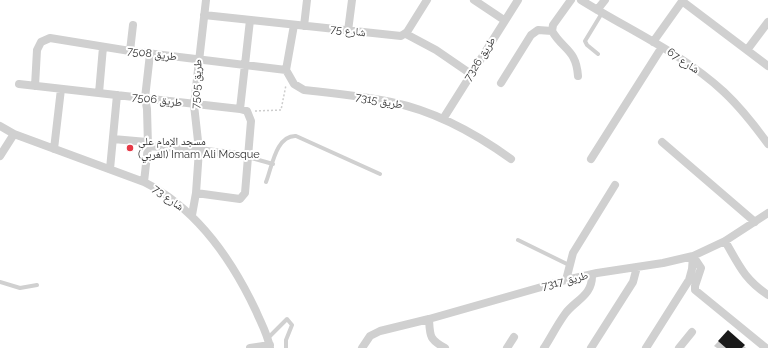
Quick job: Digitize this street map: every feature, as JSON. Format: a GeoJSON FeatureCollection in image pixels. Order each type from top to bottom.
{"type":"FeatureCollection","features":[{"type":"Feature","properties":{"kind":"street","name":"طريق 7505"},"geometry":{"type":"LineString","coordinates":[[192,215],[196,193],[199,150],[194,105],[206,0]]}},
{"type":"Feature","properties":{"kind":"street"},"geometry":{"type":"LineString","coordinates":[[304,26],[307,0]]}},
{"type":"Feature","properties":{"kind":"street"},"geometry":{"type":"LineString","coordinates":[[348,31],[352,0]]}},
{"type":"Feature","properties":{"kind":"street"},"geometry":{"type":"LineString","coordinates":[[427,0],[406,34],[436,50],[471,74]]}},
{"type":"Feature","properties":{"kind":"street"},"geometry":{"type":"LineString","coordinates":[[474,0],[504,20]]}},
{"type":"Feature","properties":{"kind":"street","name":"طريق 7326"},"geometry":{"type":"LineString","coordinates":[[443,119],[518,0]]}},
{"type":"Feature","properties":{"kind":"street"},"geometry":{"type":"LineString","coordinates":[[552,31],[553,25],[571,0]]}},
{"type":"Feature","properties":{"kind":"street","name":"شارع 67"},"geometry":{"type":"LineString","coordinates":[[581,0],[692,66],[725,93],[768,144]]}},
{"type":"Feature","properties":{"kind":"street"},"geometry":{"type":"LineString","coordinates":[[600,12],[605,0]]}},
{"type":"Feature","properties":{"kind":"street"},"geometry":{"type":"LineString","coordinates":[[653,42],[682,0],[768,66]]}},
{"type":"Feature","properties":{"kind":"street","name":"شارع 75"},"geometry":{"type":"LineString","coordinates":[[204,15],[399,36],[406,34]]}},
{"type":"Feature","properties":{"kind":"street"},"geometry":{"type":"LineString","coordinates":[[196,193],[240,199],[245,193],[251,121],[244,110],[244,66],[250,20]]}},
{"type":"Feature","properties":{"kind":"street"},"geometry":{"type":"LineString","coordinates":[[747,50],[768,22]]}},
{"type":"Feature","properties":{"kind":"street"},"geometry":{"type":"LineString","coordinates":[[130,51],[133,25]]}},
{"type":"Feature","properties":{"kind":"street"},"geometry":{"type":"LineString","coordinates":[[244,66],[288,74],[294,25]]}},
{"type":"Feature","properties":{"kind":"street"},"geometry":{"type":"LineString","coordinates":[[501,83],[531,35],[538,30],[552,31],[574,58],[577,65],[578,76]]}},
{"type":"Feature","properties":{"kind":"street","name":"طريق 7508"},"geometry":{"type":"LineString","coordinates":[[35,86],[38,46],[45,39],[60,39],[150,54],[244,66]]}},
{"type":"Feature","properties":{"kind":"street"},"geometry":{"type":"LineString","coordinates":[[99,93],[104,47]]}},
{"type":"Feature","properties":{"kind":"street"},"geometry":{"type":"LineString","coordinates":[[591,159],[662,47]]}},
{"type":"Feature","properties":{"kind":"street"},"geometry":{"type":"LineString","coordinates":[[144,182],[147,144],[147,110],[145,98],[150,54]]}},
{"type":"Feature","properties":{"kind":"street","name":"طريق 7315"},"geometry":{"type":"LineString","coordinates":[[288,74],[294,84],[304,90],[391,102],[418,109],[443,119],[480,138],[511,159]]}},
{"type":"Feature","properties":{"kind":"street","name":"طريق 7506"},"geometry":{"type":"LineString","coordinates":[[19,84],[244,110]]}},
{"type":"Feature","properties":{"kind":"street"},"geometry":{"type":"LineString","coordinates":[[54,149],[61,89]]}},
{"type":"Feature","properties":{"kind":"street"},"geometry":{"type":"LineString","coordinates":[[110,169],[117,95]]}},
{"type":"Feature","properties":{"kind":"street","name":"شارع 73"},"geometry":{"type":"LineString","coordinates":[[0,126],[14,134],[144,182],[165,194],[192,215],[225,256],[249,296],[269,344]]}},
{"type":"Feature","properties":{"kind":"street"},"geometry":{"type":"LineString","coordinates":[[0,156],[14,134]]}},
{"type":"Feature","properties":{"kind":"street"},"geometry":{"type":"LineString","coordinates":[[113,139],[247,156]]}},
{"type":"Feature","properties":{"kind":"street"},"geometry":{"type":"LineString","coordinates":[[662,142],[755,222]]}},
{"type":"Feature","properties":{"kind":"street"},"geometry":{"type":"LineString","coordinates":[[566,280],[573,253],[615,185]]}},
{"type":"Feature","properties":{"kind":"street","name":"طريق 7317"},"geometry":{"type":"LineString","coordinates":[[362,348],[375,333],[566,280],[592,274],[663,263],[693,256],[725,241],[768,212]]}},
{"type":"Feature","properties":{"kind":"street"},"geometry":{"type":"LineString","coordinates":[[725,241],[745,276],[756,287],[768,295]]}},
{"type":"Feature","properties":{"kind":"street"},"geometry":{"type":"LineString","coordinates":[[646,348],[689,280],[693,256]]}},
{"type":"Feature","properties":{"kind":"street"},"geometry":{"type":"LineString","coordinates":[[693,256],[701,268],[695,290],[766,348]]}},
{"type":"Feature","properties":{"kind":"street"},"geometry":{"type":"LineString","coordinates":[[591,348],[633,282],[638,267]]}},
{"type":"Feature","properties":{"kind":"street"},"geometry":{"type":"LineString","coordinates":[[544,348],[568,310],[585,294],[592,282],[592,274]]}},
{"type":"Feature","properties":{"kind":"street"},"geometry":{"type":"LineString","coordinates":[[429,319],[431,337],[436,343],[445,348]]}},
{"type":"Feature","properties":{"kind":"street"},"geometry":{"type":"LineString","coordinates":[[679,348],[692,332]]}},
{"type":"Feature","properties":{"kind":"street"},"geometry":{"type":"LineString","coordinates":[[507,348],[514,337]]}},
{"type":"Feature","properties":{"kind":"street"},"geometry":{"type":"LineString","coordinates":[[250,348],[269,344]]}},
{"type":"Feature","properties":{"kind":"lane"},"geometry":{"type":"LineString","coordinates":[[598,54],[585,41],[600,12]]}},
{"type":"Feature","properties":{"kind":"lane"},"geometry":{"type":"LineString","coordinates":[[266,182],[280,142],[290,136],[296,136],[380,174]]}},
{"type":"Feature","properties":{"kind":"lane"},"geometry":{"type":"LineString","coordinates":[[247,156],[273,164]]}},
{"type":"Feature","properties":{"kind":"lane"},"geometry":{"type":"LineString","coordinates":[[518,240],[569,265]]}},
{"type":"Feature","properties":{"kind":"lane"},"geometry":{"type":"LineString","coordinates":[[0,282],[20,288],[37,285]]}},
{"type":"Feature","properties":{"kind":"lane"},"geometry":{"type":"LineString","coordinates":[[269,344],[287,319],[292,325],[286,340],[286,348]]}},
{"type":"Feature","properties":{"kind":"path"},"geometry":{"type":"LineString","coordinates":[[244,110],[282,110],[288,74]]}},
{"type":"Feature","properties":{"kind":"building"},"geometry":{"type":"Polygon","coordinates":[[[728,330],[745,345],[742,348],[726,348],[718,341],[728,330]]]}},
{"type":"Feature","properties":{"kind":"place","name":"مسجد الإمام علي (الغربي) Imam Ali Mosque"},"geometry":{"type":"Point","coordinates":[130,148]}}]}
